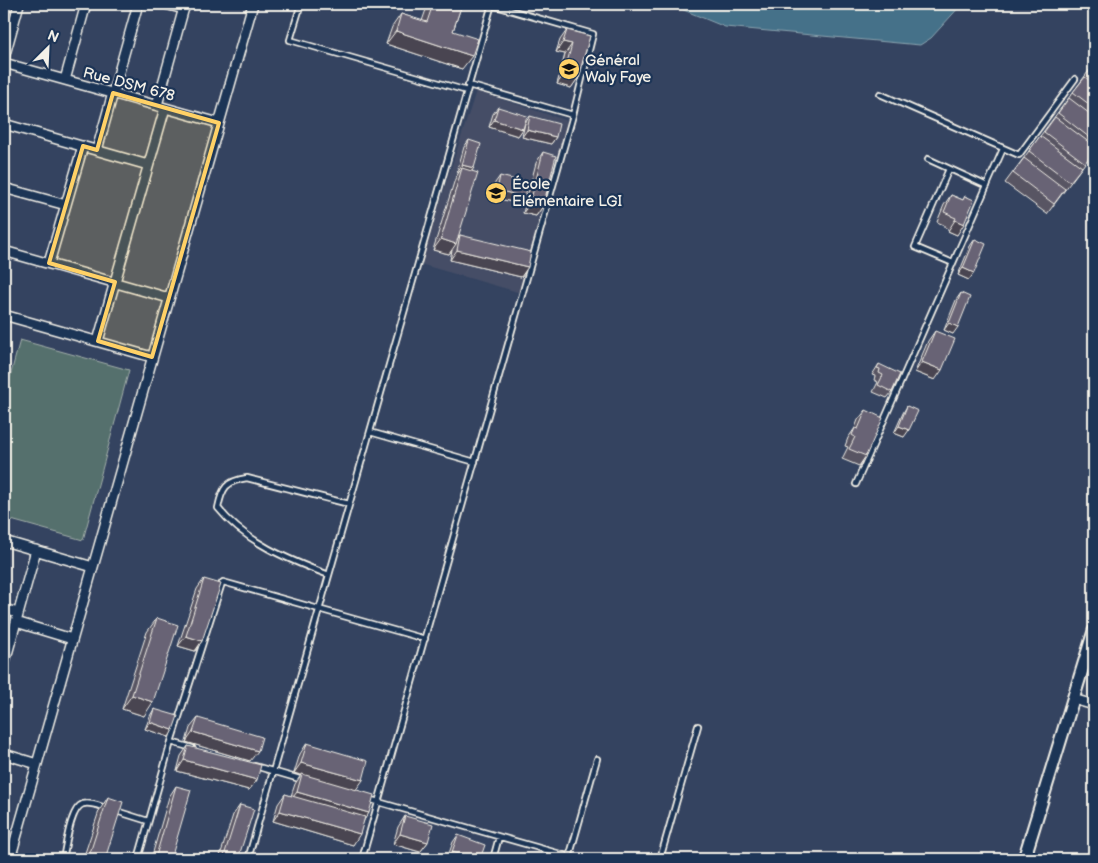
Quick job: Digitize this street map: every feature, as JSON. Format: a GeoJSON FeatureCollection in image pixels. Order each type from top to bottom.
{"type":"FeatureCollection","features":[{"type":"Feature","properties":{"kind":"street"},"geometry":{"type":"LineString","coordinates":[[4,58],[19,4]]}},
{"type":"Feature","properties":{"kind":"street"},"geometry":{"type":"LineString","coordinates":[[65,80],[86,4]]}},
{"type":"Feature","properties":{"kind":"street"},"geometry":{"type":"LineString","coordinates":[[97,150],[138,4]]}},
{"type":"Feature","properties":{"kind":"street"},"geometry":{"type":"LineString","coordinates":[[98,341],[148,165],[185,6],[165,4]]}},
{"type":"Feature","properties":{"kind":"street"},"geometry":{"type":"LineString","coordinates":[[8,857],[37,764],[253,4]]}},
{"type":"Feature","properties":{"kind":"street","name":"Rue DSM 678"},"geometry":{"type":"LineString","coordinates":[[4,63],[219,123]]}},
{"type":"Feature","properties":{"kind":"street"},"geometry":{"type":"LineString","coordinates":[[4,124],[148,165]]}},
{"type":"Feature","properties":{"kind":"street"},"geometry":{"type":"LineString","coordinates":[[49,263],[83,146]]}},
{"type":"Feature","properties":{"kind":"street"},"geometry":{"type":"LineString","coordinates":[[4,188],[66,205]]}},
{"type":"Feature","properties":{"kind":"street"},"geometry":{"type":"LineString","coordinates":[[4,251],[169,298]]}},
{"type":"Feature","properties":{"kind":"street"},"geometry":{"type":"LineString","coordinates":[[4,314],[152,357]]}},
{"type":"Feature","properties":{"kind":"street"},"geometry":{"type":"LineString","coordinates":[[4,541],[92,567]]}},
{"type":"Feature","properties":{"kind":"street"},"geometry":{"type":"LineString","coordinates":[[4,665],[36,550]]}},
{"type":"Feature","properties":{"kind":"street"},"geometry":{"type":"LineString","coordinates":[[4,609],[17,618],[72,639]]}},
{"type":"Feature","properties":{"kind":"street"},"geometry":{"type":"LineString","coordinates":[[1024,859],[1094,631]]}},
{"type":"Feature","properties":{"kind":"street"},"geometry":{"type":"LineString","coordinates":[[1074,699],[1094,705]]}},
{"type":"Feature","properties":{"kind":"street"},"geometry":{"type":"LineString","coordinates":[[4,754],[37,764]]}},
{"type":"Feature","properties":{"kind":"lane"},"geometry":{"type":"LineString","coordinates":[[300,4],[290,40],[467,91]]}},
{"type":"Feature","properties":{"kind":"lane"},"geometry":{"type":"LineString","coordinates":[[248,859],[491,4],[593,34],[573,115],[362,859]]}},
{"type":"Feature","properties":{"kind":"lane"},"geometry":{"type":"LineString","coordinates":[[880,94],[1019,155],[1075,79]]}},
{"type":"Feature","properties":{"kind":"lane"},"geometry":{"type":"LineString","coordinates":[[468,85],[573,115]]}},
{"type":"Feature","properties":{"kind":"lane"},"geometry":{"type":"LineString","coordinates":[[856,484],[1003,148]]}},
{"type":"Feature","properties":{"kind":"lane"},"geometry":{"type":"LineString","coordinates":[[928,160],[987,186]]}},
{"type":"Feature","properties":{"kind":"lane"},"geometry":{"type":"LineString","coordinates":[[949,169],[915,247],[953,263]]}},
{"type":"Feature","properties":{"kind":"lane"},"geometry":{"type":"LineString","coordinates":[[370,432],[475,462]]}},
{"type":"Feature","properties":{"kind":"lane"},"geometry":{"type":"LineString","coordinates":[[329,575],[296,562],[254,540],[227,519],[218,508],[221,496],[226,485],[233,480],[247,478],[349,504]]}},
{"type":"Feature","properties":{"kind":"lane"},"geometry":{"type":"LineString","coordinates":[[138,859],[171,742],[223,582],[425,639]]}},
{"type":"Feature","properties":{"kind":"lane"},"geometry":{"type":"LineString","coordinates":[[660,859],[698,726]]}},
{"type":"Feature","properties":{"kind":"lane"},"geometry":{"type":"LineString","coordinates":[[171,742],[199,750]]}},
{"type":"Feature","properties":{"kind":"lane"},"geometry":{"type":"LineString","coordinates":[[569,858],[597,759]]}},
{"type":"Feature","properties":{"kind":"lane"},"geometry":{"type":"LineString","coordinates":[[245,763],[308,782]]}},
{"type":"Feature","properties":{"kind":"lane"},"geometry":{"type":"LineString","coordinates":[[361,797],[569,858],[578,859]]}},
{"type":"Feature","properties":{"kind":"lane"},"geometry":{"type":"LineString","coordinates":[[63,859],[74,811],[82,804],[91,804],[148,821]]}},
{"type":"Feature","properties":{"kind":"lane"},"geometry":{"type":"LineString","coordinates":[[493,859],[499,837]]}},
{"type":"Feature","properties":{"kind":"highlighted area"},"geometry":{"type":"Polygon","coordinates":[[[113,93],[219,123],[152,357],[98,341],[115,282],[49,263],[83,146],[97,150],[113,93]]]}},
{"type":"Feature","properties":{"kind":"shaded area"},"geometry":{"type":"Polygon","coordinates":[[[669,4],[962,4],[931,38],[920,45],[725,27],[669,4]]]}},
{"type":"Feature","properties":{"kind":"shaded area","name":"École Elémentaire LGI"},"geometry":{"type":"Polygon","coordinates":[[[476,91],[568,121],[521,293],[420,264],[476,91]]]}},
{"type":"Feature","properties":{"kind":"green space"},"geometry":{"type":"Polygon","coordinates":[[[20,340],[129,370],[83,540],[4,518],[4,399],[20,340]]]}},
{"type":"Feature","properties":{"kind":"building"},"geometry":{"type":"Polygon","coordinates":[[[433,4],[462,4],[453,31],[478,39],[472,56],[396,31],[401,14],[427,22],[433,4]]]}},
{"type":"Feature","properties":{"kind":"building"},"geometry":{"type":"Polygon","coordinates":[[[567,30],[590,36],[578,78],[564,74],[572,44],[563,42],[567,30]]]}},
{"type":"Feature","properties":{"kind":"building"},"geometry":{"type":"Polygon","coordinates":[[[1094,64],[1094,76],[1088,72],[1094,64]]]}},
{"type":"Feature","properties":{"kind":"building"},"geometry":{"type":"Polygon","coordinates":[[[1085,77],[1094,84],[1094,108],[1073,92],[1085,77]]]}},
{"type":"Feature","properties":{"kind":"building"},"geometry":{"type":"Polygon","coordinates":[[[1069,98],[1094,117],[1094,141],[1058,113],[1069,98]]]}},
{"type":"Feature","properties":{"kind":"building"},"geometry":{"type":"Polygon","coordinates":[[[498,107],[527,116],[523,129],[494,120],[498,107]]]}},
{"type":"Feature","properties":{"kind":"building"},"geometry":{"type":"Polygon","coordinates":[[[530,116],[559,124],[556,137],[527,130],[530,116]]]}},
{"type":"Feature","properties":{"kind":"building"},"geometry":{"type":"Polygon","coordinates":[[[1055,117],[1094,146],[1094,151],[1085,163],[1044,132],[1055,117]]]}},
{"type":"Feature","properties":{"kind":"building"},"geometry":{"type":"Polygon","coordinates":[[[1040,136],[1082,167],[1070,182],[1029,151],[1040,136]]]}},
{"type":"Feature","properties":{"kind":"building"},"geometry":{"type":"Polygon","coordinates":[[[469,140],[481,144],[474,168],[462,165],[469,140]]]}},
{"type":"Feature","properties":{"kind":"building"},"geometry":{"type":"Polygon","coordinates":[[[543,152],[556,156],[543,206],[530,203],[543,152]]]}},
{"type":"Feature","properties":{"kind":"building"},"geometry":{"type":"Polygon","coordinates":[[[1024,158],[1065,189],[1054,204],[1013,173],[1024,158]]]}},
{"type":"Feature","properties":{"kind":"building"},"geometry":{"type":"Polygon","coordinates":[[[462,168],[478,173],[456,244],[441,239],[462,168]]]}},
{"type":"Feature","properties":{"kind":"building"},"geometry":{"type":"Polygon","coordinates":[[[500,176],[528,183],[525,197],[497,190],[500,176]]]}},
{"type":"Feature","properties":{"kind":"building"},"geometry":{"type":"Polygon","coordinates":[[[951,195],[963,200],[965,196],[974,200],[964,224],[944,212],[951,195]]]}},
{"type":"Feature","properties":{"kind":"building"},"geometry":{"type":"Polygon","coordinates":[[[460,235],[531,252],[528,267],[457,250],[460,235]]]}},
{"type":"Feature","properties":{"kind":"building"},"geometry":{"type":"Polygon","coordinates":[[[975,239],[986,244],[974,273],[963,268],[975,239]]]}},
{"type":"Feature","properties":{"kind":"building"},"geometry":{"type":"Polygon","coordinates":[[[961,293],[970,297],[958,327],[949,323],[961,293]]]}},
{"type":"Feature","properties":{"kind":"building"},"geometry":{"type":"Polygon","coordinates":[[[935,331],[955,339],[942,370],[922,362],[935,331]]]}},
{"type":"Feature","properties":{"kind":"building"},"geometry":{"type":"Polygon","coordinates":[[[879,364],[900,374],[892,392],[878,385],[883,375],[879,373],[880,369],[877,368],[879,364]]]}},
{"type":"Feature","properties":{"kind":"building"},"geometry":{"type":"Polygon","coordinates":[[[907,406],[918,411],[909,430],[899,426],[907,406]]]}},
{"type":"Feature","properties":{"kind":"building"},"geometry":{"type":"Polygon","coordinates":[[[866,410],[883,418],[866,456],[849,449],[855,437],[852,435],[855,428],[858,429],[866,410]]]}},
{"type":"Feature","properties":{"kind":"building"},"geometry":{"type":"Polygon","coordinates":[[[204,579],[221,584],[202,641],[186,636],[204,579]]]}},
{"type":"Feature","properties":{"kind":"building"},"geometry":{"type":"Polygon","coordinates":[[[157,618],[178,625],[153,702],[132,695],[157,618]]]}},
{"type":"Feature","properties":{"kind":"building"},"geometry":{"type":"Polygon","coordinates":[[[154,709],[178,716],[173,730],[150,722],[154,709]]]}},
{"type":"Feature","properties":{"kind":"building"},"geometry":{"type":"Polygon","coordinates":[[[198,718],[262,737],[258,751],[193,732],[198,718]]]}},
{"type":"Feature","properties":{"kind":"building"},"geometry":{"type":"Polygon","coordinates":[[[307,743],[368,761],[363,780],[301,763],[307,743]]]}},
{"type":"Feature","properties":{"kind":"building"},"geometry":{"type":"Polygon","coordinates":[[[188,746],[261,765],[257,780],[184,760],[188,746]]]}},
{"type":"Feature","properties":{"kind":"building"},"geometry":{"type":"Polygon","coordinates":[[[302,774],[374,795],[369,813],[297,792],[302,774]]]}},
{"type":"Feature","properties":{"kind":"building"},"geometry":{"type":"Polygon","coordinates":[[[176,786],[191,790],[171,859],[169,859],[156,856],[176,786]]]}},
{"type":"Feature","properties":{"kind":"building"},"geometry":{"type":"Polygon","coordinates":[[[285,794],[365,817],[360,834],[280,811],[285,794]]]}},
{"type":"Feature","properties":{"kind":"building"},"geometry":{"type":"Polygon","coordinates":[[[108,797],[123,802],[105,859],[88,859],[108,797]]]}},
{"type":"Feature","properties":{"kind":"building"},"geometry":{"type":"Polygon","coordinates":[[[240,805],[254,809],[238,859],[223,859],[240,805]]]}},
{"type":"Feature","properties":{"kind":"building"},"geometry":{"type":"Polygon","coordinates":[[[405,816],[433,824],[428,842],[400,834],[405,816]]]}},
{"type":"Feature","properties":{"kind":"building"},"geometry":{"type":"Polygon","coordinates":[[[458,835],[485,845],[480,859],[452,852],[458,835]]]}},
{"type":"Feature","properties":{"kind":"building"},"geometry":{"type":"Polygon","coordinates":[[[527,855],[541,859],[526,859],[527,855]]]}},
{"type":"Feature","properties":{"kind":"place","name":"Général Waly Faye"},"geometry":{"type":"Point","coordinates":[569,69]}},
{"type":"Feature","properties":{"kind":"place","name":"École Elémentaire LGI"},"geometry":{"type":"Point","coordinates":[496,193]}}]}
